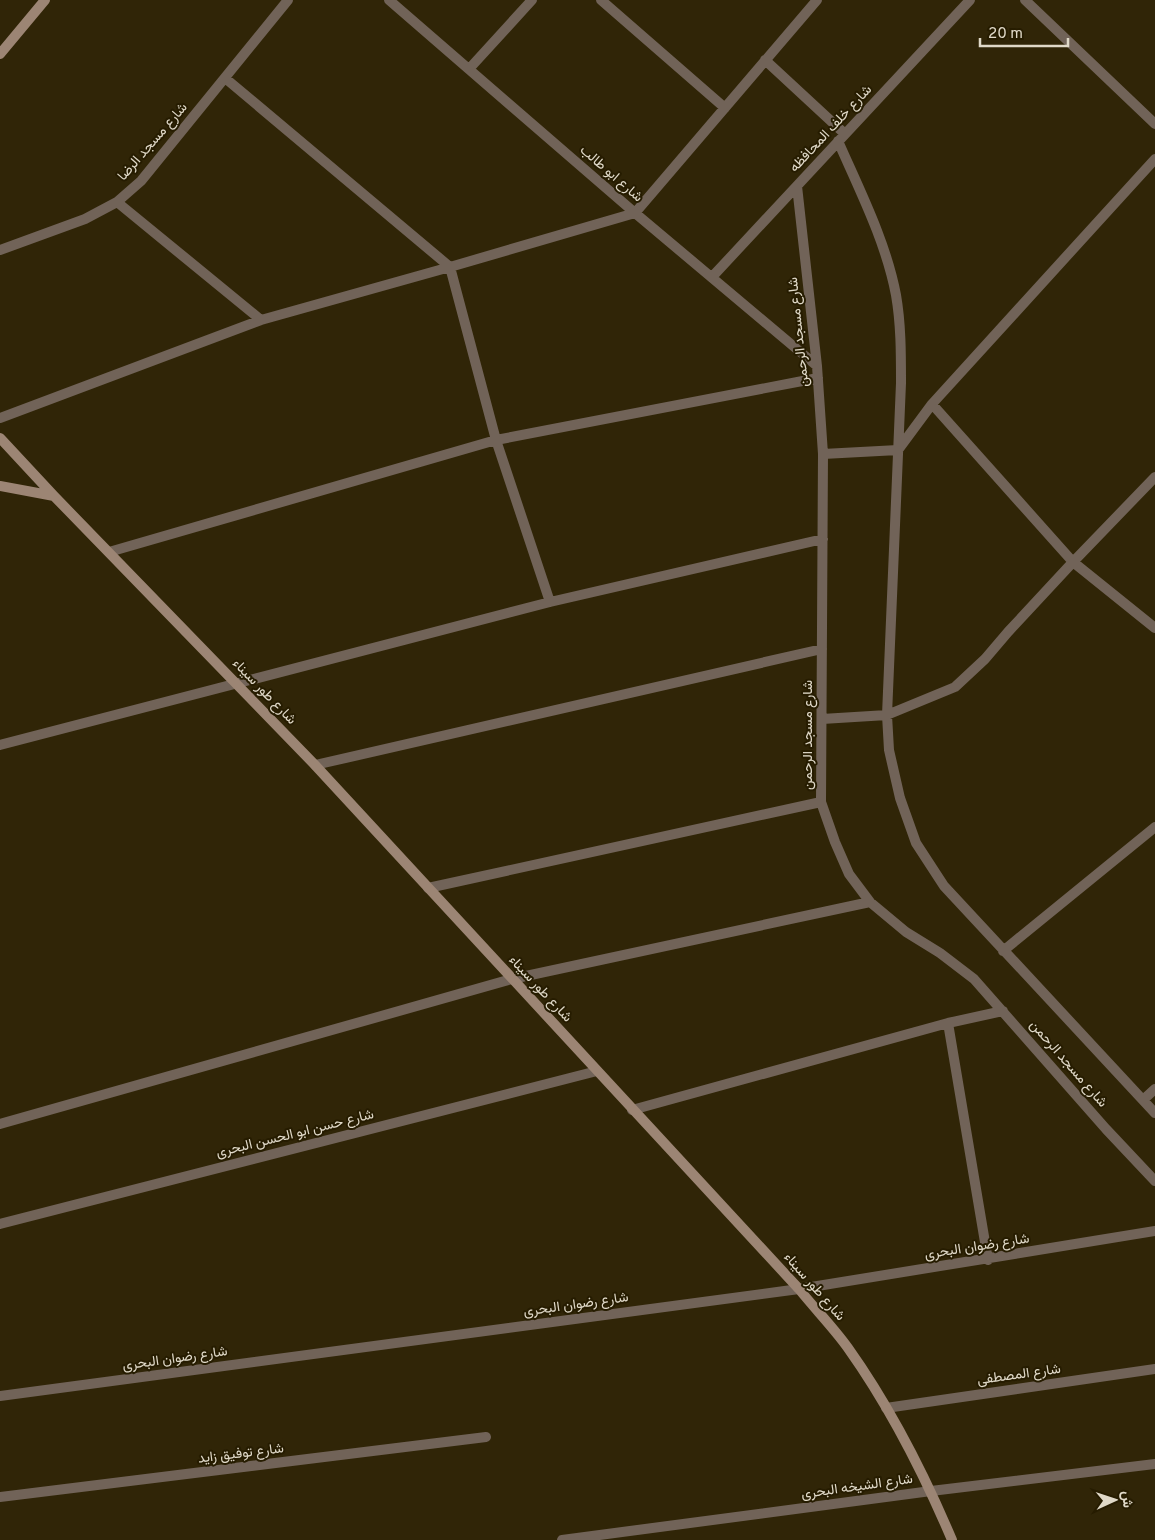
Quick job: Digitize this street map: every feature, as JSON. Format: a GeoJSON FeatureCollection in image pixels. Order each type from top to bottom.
{"type":"FeatureCollection","features":[{"type":"Feature","properties":{"kind":"street"},"geometry":{"type":"LineString","coordinates":[[0,54],[46,0]]}},
{"type":"Feature","properties":{"kind":"street","name":"شارع مسجد الرضا"},"geometry":{"type":"LineString","coordinates":[[0,250],[85,219],[117,202],[141,180],[288,0]]}},
{"type":"Feature","properties":{"kind":"street","name":"شارع ابو طالب"},"geometry":{"type":"LineString","coordinates":[[389,0],[635,213],[817,366]]}},
{"type":"Feature","properties":{"kind":"street"},"geometry":{"type":"LineString","coordinates":[[469,70],[532,0]]}},
{"type":"Feature","properties":{"kind":"street"},"geometry":{"type":"LineString","coordinates":[[601,0],[725,108]]}},
{"type":"Feature","properties":{"kind":"street","name":"شارع خلف المحافظه"},"geometry":{"type":"LineString","coordinates":[[712,277],[970,0]]}},
{"type":"Feature","properties":{"kind":"street"},"geometry":{"type":"LineString","coordinates":[[1025,0],[1155,124]]}},
{"type":"Feature","properties":{"kind":"street"},"geometry":{"type":"LineString","coordinates":[[0,418],[262,320],[635,213],[766,60],[812,2]]}},
{"type":"Feature","properties":{"kind":"street"},"geometry":{"type":"LineString","coordinates":[[766,60],[842,138]]}},
{"type":"Feature","properties":{"kind":"street"},"geometry":{"type":"LineString","coordinates":[[225,78],[450,267],[496,440],[550,602]]}},
{"type":"Feature","properties":{"kind":"street","name":"شارع مسجد الرحمن"},"geometry":{"type":"LineString","coordinates":[[842,138],[884,253],[896,294],[901,338],[887,715],[889,750],[900,798],[916,843],[944,886],[1155,1113]]}},
{"type":"Feature","properties":{"kind":"street"},"geometry":{"type":"LineString","coordinates":[[823,454],[898,450],[932,404],[1155,159]]}},
{"type":"Feature","properties":{"kind":"street","name":"شارع مسجد الرحمن"},"geometry":{"type":"LineString","coordinates":[[796,186],[817,366],[823,454],[821,802],[835,842],[849,874],[870,902],[906,932],[940,953],[974,979],[1106,1129],[1155,1181]]}},
{"type":"Feature","properties":{"kind":"street"},"geometry":{"type":"LineString","coordinates":[[117,202],[262,320]]}},
{"type":"Feature","properties":{"kind":"street"},"geometry":{"type":"LineString","coordinates":[[109,552],[496,440],[818,378]]}},
{"type":"Feature","properties":{"kind":"street"},"geometry":{"type":"LineString","coordinates":[[932,404],[1073,562],[1155,628]]}},
{"type":"Feature","properties":{"kind":"street","name":"شارع طور سيناء"},"geometry":{"type":"LineString","coordinates":[[0,438],[315,765],[799,1289],[848,1347],[886,1408],[931,1491],[952,1540]]}},
{"type":"Feature","properties":{"kind":"street"},"geometry":{"type":"LineString","coordinates":[[822,719],[887,715],[955,687],[985,660],[1008,632],[1073,562],[1155,477]]}},
{"type":"Feature","properties":{"kind":"street"},"geometry":{"type":"LineString","coordinates":[[0,486],[54,496]]}},
{"type":"Feature","properties":{"kind":"street"},"geometry":{"type":"LineString","coordinates":[[0,744],[550,602],[823,539]]}},
{"type":"Feature","properties":{"kind":"street"},"geometry":{"type":"LineString","coordinates":[[315,765],[822,650]]}},
{"type":"Feature","properties":{"kind":"street"},"geometry":{"type":"LineString","coordinates":[[428,888],[821,802]]}},
{"type":"Feature","properties":{"kind":"street"},"geometry":{"type":"LineString","coordinates":[[1003,951],[1155,827]]}},
{"type":"Feature","properties":{"kind":"street"},"geometry":{"type":"LineString","coordinates":[[0,1124],[512,979],[870,902]]}},
{"type":"Feature","properties":{"kind":"street"},"geometry":{"type":"LineString","coordinates":[[632,1110],[948,1023],[1002,1011]]}},
{"type":"Feature","properties":{"kind":"street"},"geometry":{"type":"LineString","coordinates":[[948,1023],[988,1260]]}},
{"type":"Feature","properties":{"kind":"street","name":"شارع حسن ابو الحسن البحرى"},"geometry":{"type":"LineString","coordinates":[[0,1224],[596,1071]]}},
{"type":"Feature","properties":{"kind":"street"},"geometry":{"type":"LineString","coordinates":[[1143,1100],[1155,1089]]}},
{"type":"Feature","properties":{"kind":"street","name":"شارع رضوان البحرى"},"geometry":{"type":"LineString","coordinates":[[0,1396],[799,1289],[988,1260],[1155,1231]]}},
{"type":"Feature","properties":{"kind":"street","name":"شارع المصطفى"},"geometry":{"type":"LineString","coordinates":[[886,1408],[1155,1369]]}},
{"type":"Feature","properties":{"kind":"street","name":"شارع توفيق زايد"},"geometry":{"type":"LineString","coordinates":[[0,1497],[486,1437]]}},
{"type":"Feature","properties":{"kind":"street","name":"شارع الشيخه البحرى"},"geometry":{"type":"LineString","coordinates":[[562,1540],[931,1491],[1155,1464]]}}]}
